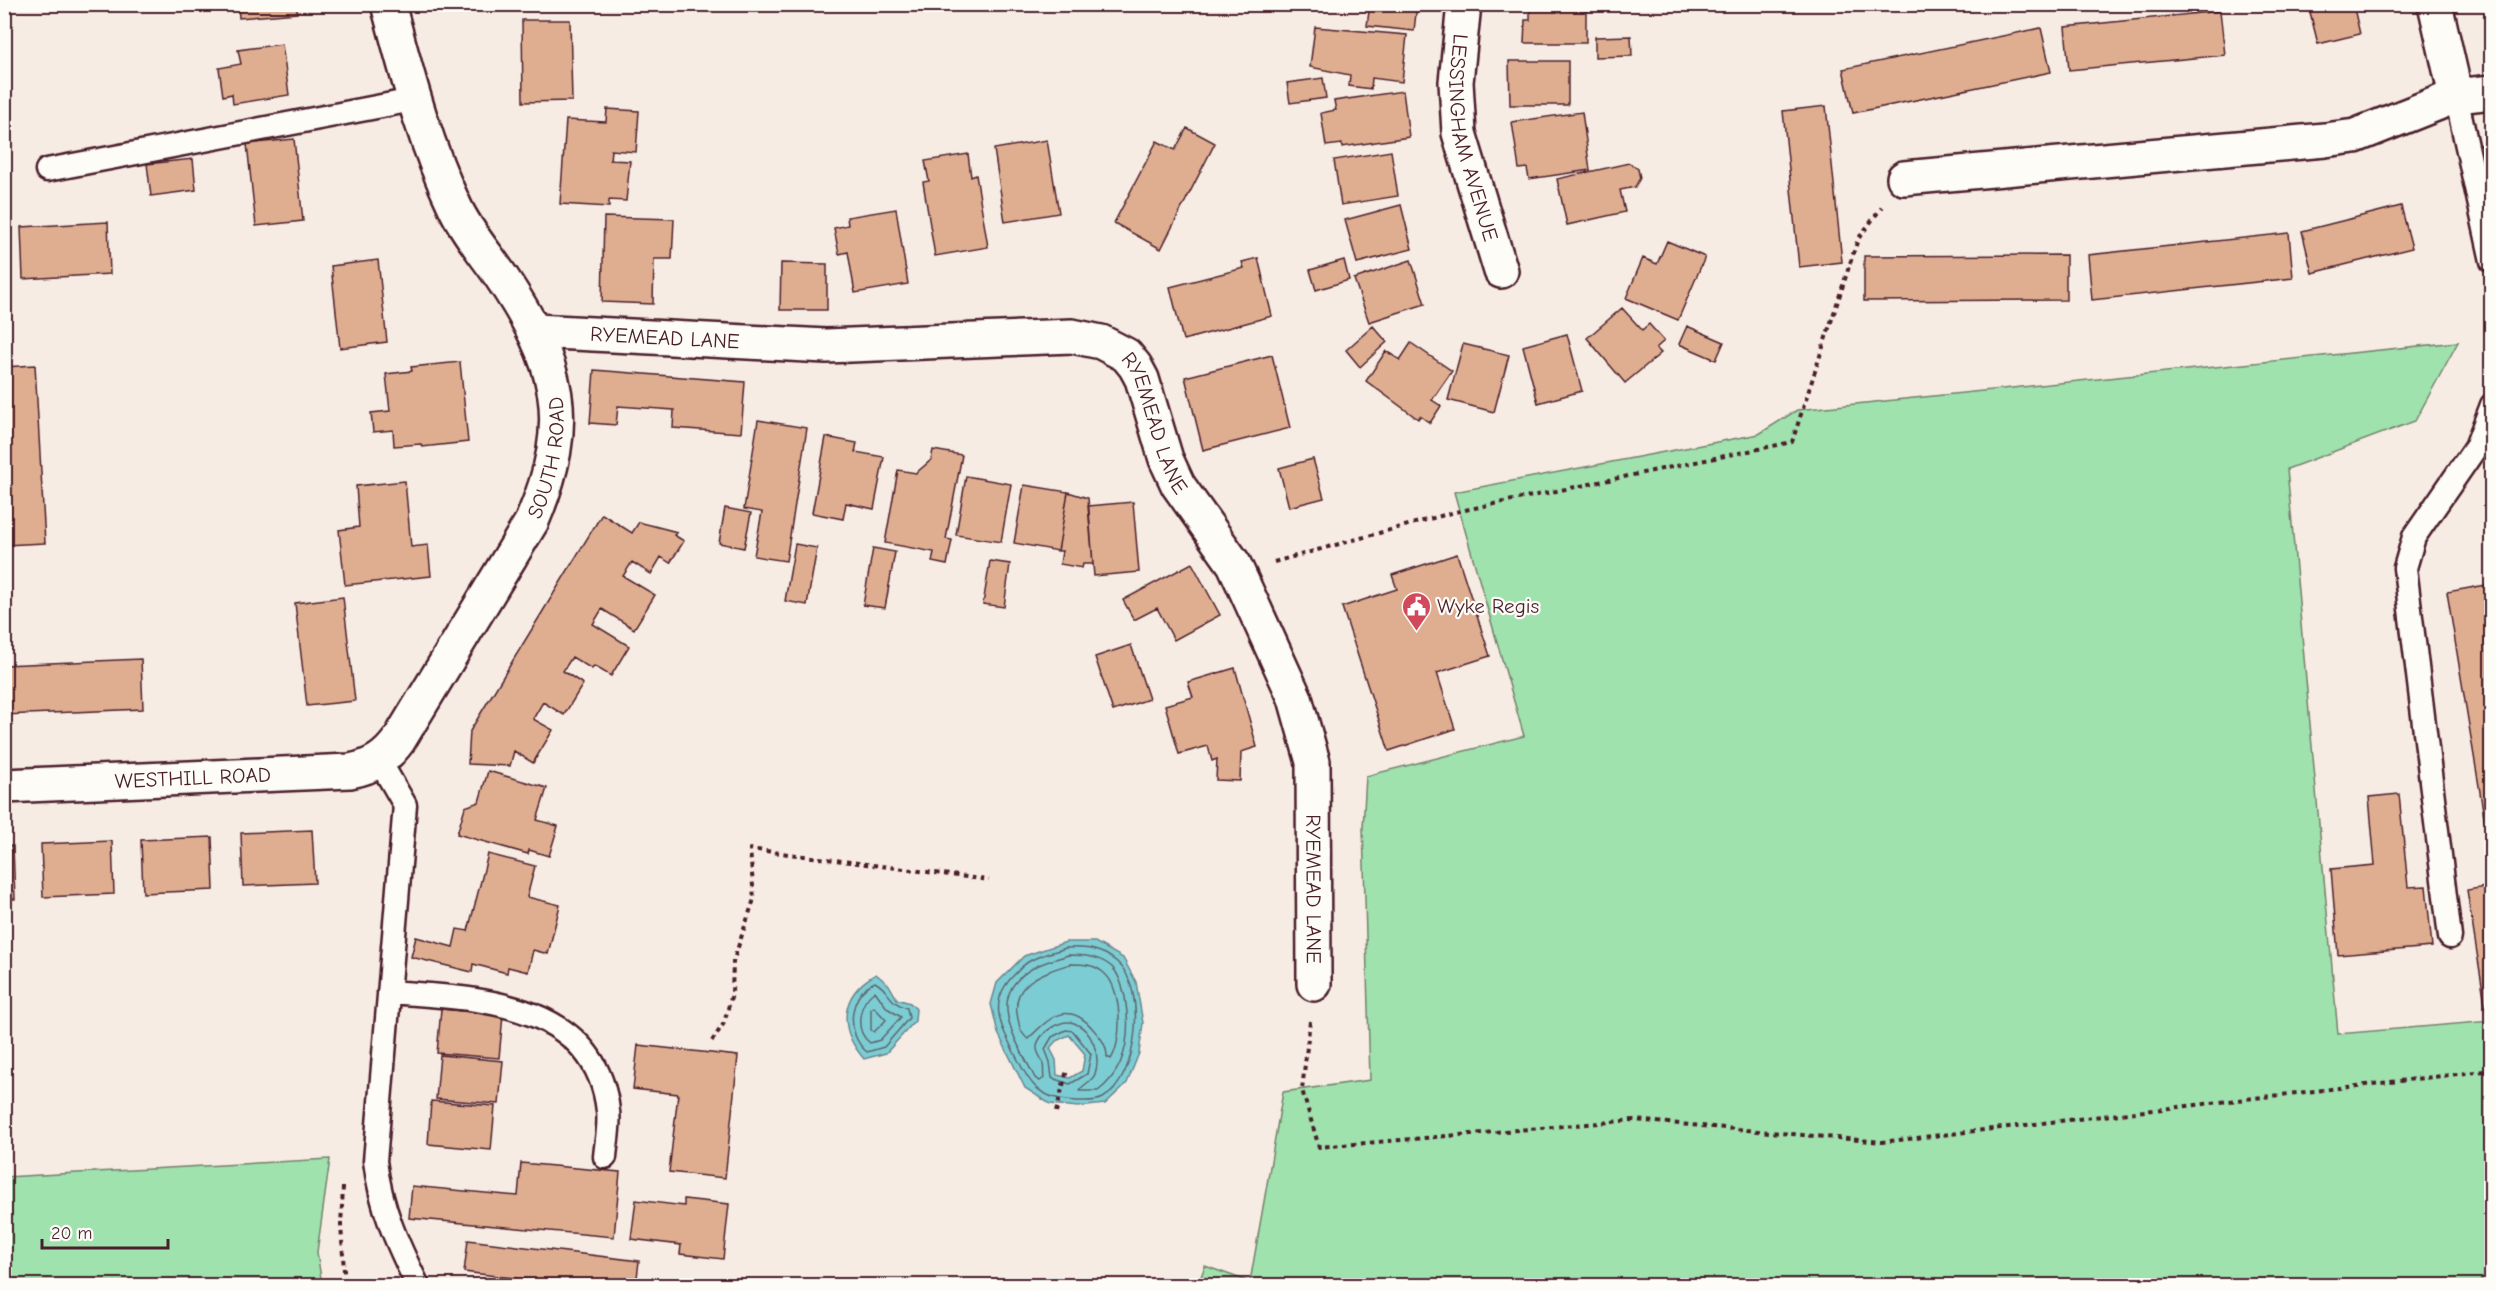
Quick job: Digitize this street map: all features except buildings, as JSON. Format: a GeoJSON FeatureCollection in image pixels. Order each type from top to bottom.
{"type":"FeatureCollection","features":[{"type":"Feature","properties":{"kind":"street","name":"SOUTH ROAD"},"geometry":{"type":"LineString","coordinates":[[379,760],[390,752],[405,730],[532,521],[554,460],[558,430],[556,394],[549,362],[535,332],[456,211],[437,168],[413,100],[388,4]]}},
{"type":"Feature","properties":{"kind":"street","name":"LESSINGHAM AVENUE"},"geometry":{"type":"LineString","coordinates":[[1464,4],[1456,82],[1459,133],[1501,271]]}},
{"type":"Feature","properties":{"kind":"street"},"geometry":{"type":"LineString","coordinates":[[2435,4],[2456,96]]}},
{"type":"Feature","properties":{"kind":"street"},"geometry":{"type":"LineString","coordinates":[[1904,178],[2355,136],[2456,96],[2492,92]]}},
{"type":"Feature","properties":{"kind":"street","name":"RYEMEAD LANE"},"geometry":{"type":"LineString","coordinates":[[535,332],[826,346],[1071,336],[1101,342],[1126,356],[1142,379],[1166,459],[1178,485],[1234,564],[1295,698],[1312,762],[1314,984]]}},
{"type":"Feature","properties":{"kind":"street","name":"WESTHILL ROAD"},"geometry":{"type":"LineString","coordinates":[[4,786],[350,771],[367,768],[379,760]]}},
{"type":"Feature","properties":{"kind":"lane"},"geometry":{"type":"LineString","coordinates":[[2456,96],[2492,261]]}},
{"type":"Feature","properties":{"kind":"lane"},"geometry":{"type":"LineString","coordinates":[[47,170],[413,100]]}},
{"type":"Feature","properties":{"kind":"lane"},"geometry":{"type":"LineString","coordinates":[[2450,938],[2405,568],[2414,537],[2476,447],[2492,405]]}},
{"type":"Feature","properties":{"kind":"lane"},"geometry":{"type":"LineString","coordinates":[[379,760],[405,805],[375,1161],[379,1196],[392,1232],[418,1286]]}},
{"type":"Feature","properties":{"kind":"lane"},"geometry":{"type":"LineString","coordinates":[[389,992],[477,999],[511,1005],[543,1019],[567,1034],[590,1060],[604,1086],[609,1113],[605,1157]]}},
{"type":"Feature","properties":{"kind":"path"},"geometry":{"type":"LineString","coordinates":[[1242,583],[1272,562],[1455,512],[1792,442],[1858,239],[1904,178]]}},
{"type":"Feature","properties":{"kind":"path"},"geometry":{"type":"LineString","coordinates":[[712,1041],[727,1013],[732,994],[734,962],[754,899],[750,849],[989,880]]}},
{"type":"Feature","properties":{"kind":"path"},"geometry":{"type":"LineString","coordinates":[[1314,984],[1302,1090],[1319,1147],[1634,1120],[1882,1142],[2492,1070]]}},
{"type":"Feature","properties":{"kind":"path"},"geometry":{"type":"LineString","coordinates":[[1056,1112],[1067,1070]]}},
{"type":"Feature","properties":{"kind":"green space"},"geometry":{"type":"Polygon","coordinates":[[[2458,342],[2415,421],[2287,469],[2338,1034],[2491,1021],[2491,1285],[1198,1285],[1205,1266],[1250,1282],[1283,1092],[1370,1080],[1363,828],[1366,776],[1524,736],[1454,492],[1759,434],[1797,410],[2458,342]]]}},
{"type":"Feature","properties":{"kind":"green space"},"geometry":{"type":"Polygon","coordinates":[[[330,1159],[317,1252],[322,1285],[5,1285],[5,1177],[330,1159]]]}},
{"type":"Feature","properties":{"kind":"water"},"geometry":{"type":"Polygon","coordinates":[[[1066,942],[1095,942],[1123,958],[1136,982],[1143,1023],[1139,1053],[1127,1083],[1105,1104],[1078,1107],[1050,1104],[1025,1088],[998,1033],[991,1004],[997,983],[1024,956],[1066,942]],[[1069,1035],[1056,1041],[1050,1048],[1056,1060],[1057,1075],[1070,1078],[1082,1071],[1085,1054],[1069,1035]]]}},
{"type":"Feature","properties":{"kind":"water"},"geometry":{"type":"Polygon","coordinates":[[[876,974],[889,985],[897,999],[910,1003],[916,1009],[915,1021],[886,1053],[864,1059],[850,1036],[846,1013],[855,992],[876,974]]]}},
{"type":"Feature","properties":{"kind":"place","name":"Wyke Regis"},"geometry":{"type":"Point","coordinates":[1416,632]}}]}
